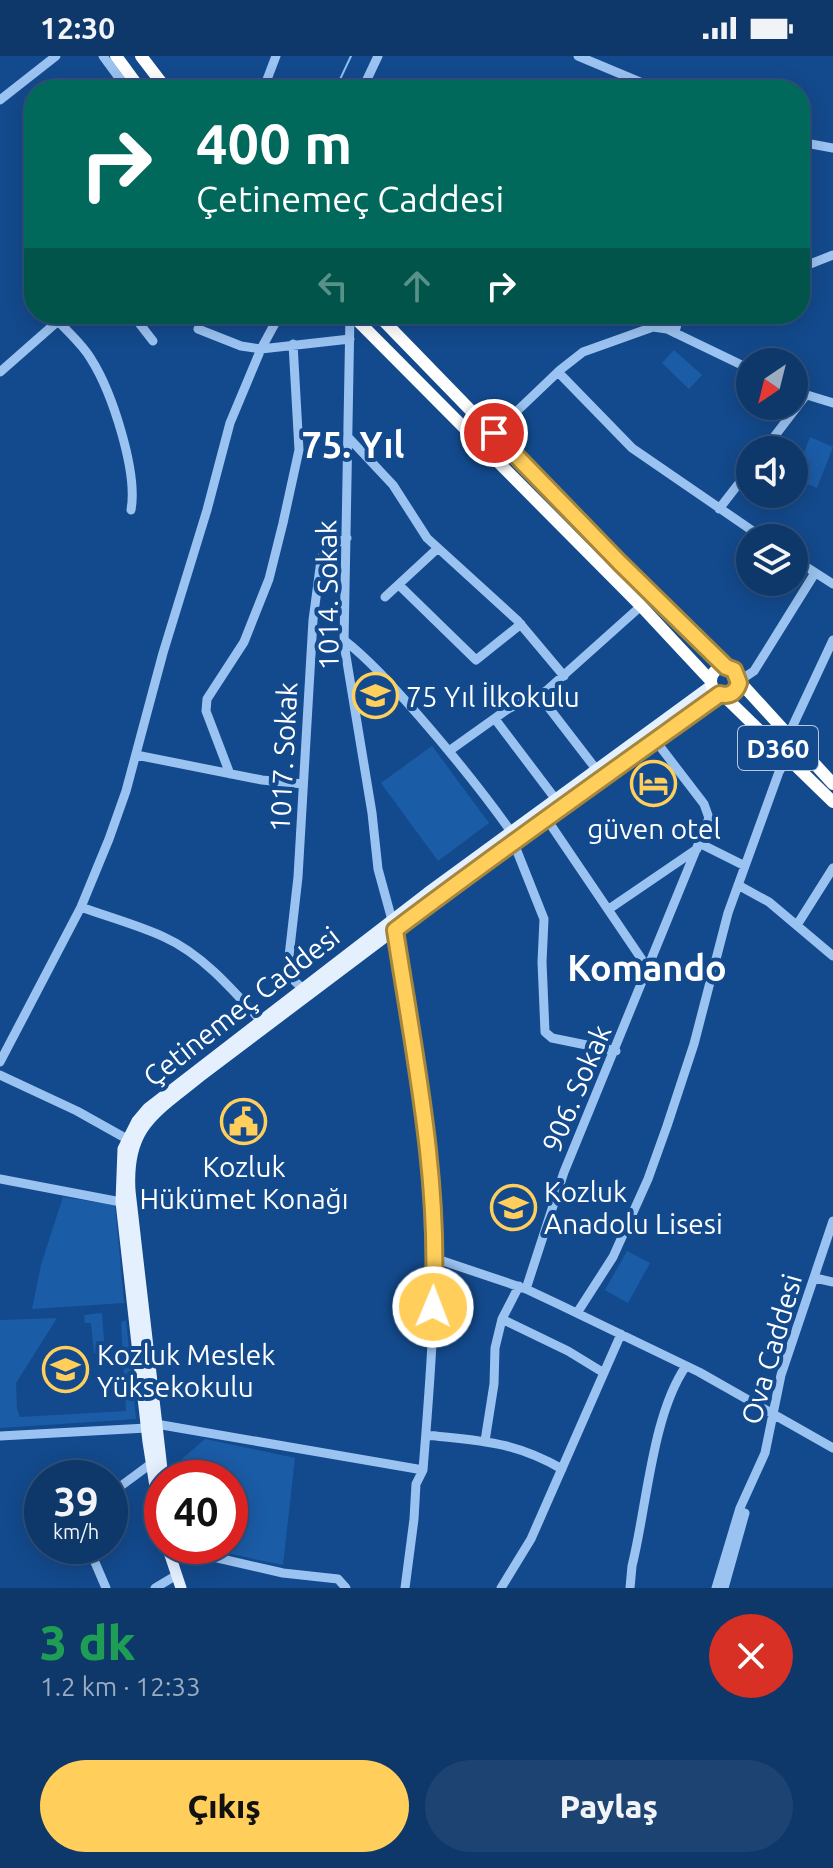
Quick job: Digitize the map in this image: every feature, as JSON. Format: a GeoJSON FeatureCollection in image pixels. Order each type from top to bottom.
{"type":"FeatureCollection","features":[{"type":"Feature","properties":{"kind":"highway"},"geometry":{"type":"LineString","coordinates":[[116,56],[134,80]]}},
{"type":"Feature","properties":{"kind":"highway"},"geometry":{"type":"LineString","coordinates":[[141,56],[159,80]]}},
{"type":"Feature","properties":{"kind":"highway","name":"D360"},"geometry":{"type":"LineString","coordinates":[[361,324],[641,606],[717,688],[833,802]]}},
{"type":"Feature","properties":{"kind":"highway"},"geometry":{"type":"LineString","coordinates":[[387,324],[590,533],[726,667],[734,670],[739,681],[735,692],[717,688],[717,670],[726,667]]}},
{"type":"Feature","properties":{"kind":"highway","name":"D360"},"geometry":{"type":"LineString","coordinates":[[739,681],[833,784]]}},
{"type":"Feature","properties":{"kind":"main road","name":"Çetinemeç Caddesi"},"geometry":{"type":"LineString","coordinates":[[512,837],[546,818],[655,740],[717,688]]}},
{"type":"Feature","properties":{"kind":"main road","name":"Çetinemeç Caddesi"},"geometry":{"type":"LineString","coordinates":[[152,1460],[152,1426],[129,1167],[139,1133],[153,1115],[393,925],[512,837],[596,769],[717,688]]}},
{"type":"Feature","properties":{"kind":"main road","name":"Çetinemeç Caddesi"},"geometry":{"type":"LineString","coordinates":[[159,1460],[121,1202],[122,1160],[127,1139],[148,1108],[302,988],[393,925]]}},
{"type":"Feature","properties":{"kind":"main road"},"geometry":{"type":"LineString","coordinates":[[172,1564],[181,1588]]}},
{"type":"Feature","properties":{"kind":"street"},"geometry":{"type":"LineString","coordinates":[[25,80],[56,56]]}},
{"type":"Feature","properties":{"kind":"street"},"geometry":{"type":"LineString","coordinates":[[103,56],[121,80]]}},
{"type":"Feature","properties":{"kind":"street"},"geometry":{"type":"LineString","coordinates":[[267,80],[276,56]]}},
{"type":"Feature","properties":{"kind":"street"},"geometry":{"type":"LineString","coordinates":[[367,80],[378,56]]}},
{"type":"Feature","properties":{"kind":"street"},"geometry":{"type":"LineString","coordinates":[[578,56],[635,80]]}},
{"type":"Feature","properties":{"kind":"street"},"geometry":{"type":"LineString","coordinates":[[0,100],[24,81]]}},
{"type":"Feature","properties":{"kind":"street"},"geometry":{"type":"LineString","coordinates":[[810,144],[833,148]]}},
{"type":"Feature","properties":{"kind":"street"},"geometry":{"type":"LineString","coordinates":[[810,264],[833,255]]}},
{"type":"Feature","properties":{"kind":"street"},"geometry":{"type":"LineString","coordinates":[[0,372],[55,324]]}},
{"type":"Feature","properties":{"kind":"street"},"geometry":{"type":"LineString","coordinates":[[66,324],[90,357],[117,418],[132,483],[131,510]]}},
{"type":"Feature","properties":{"kind":"street"},"geometry":{"type":"LineString","coordinates":[[140,324],[153,341]]}},
{"type":"Feature","properties":{"kind":"street"},"geometry":{"type":"LineString","coordinates":[[0,1062],[81,907],[109,839],[136,755],[230,423],[275,324]]}},
{"type":"Feature","properties":{"kind":"street","name":"1014. Sokak"},"geometry":{"type":"LineString","coordinates":[[351,324],[344,640],[378,869],[393,925],[432,1201],[435,1280],[426,1435],[423,1470],[416,1484],[405,1588]]}},
{"type":"Feature","properties":{"kind":"street"},"geometry":{"type":"LineString","coordinates":[[675,333],[677,324]]}},
{"type":"Feature","properties":{"kind":"street"},"geometry":{"type":"LineString","coordinates":[[494,433],[583,352],[630,333],[653,327],[675,333],[736,362]]}},
{"type":"Feature","properties":{"kind":"street"},"geometry":{"type":"LineString","coordinates":[[198,329],[241,346],[261,349],[350,339]]}},
{"type":"Feature","properties":{"kind":"street"},"geometry":{"type":"LineString","coordinates":[[230,774],[206,711],[207,699],[244,642],[269,579],[283,523],[299,450],[293,344]]}},
{"type":"Feature","properties":{"kind":"street"},"geometry":{"type":"LineString","coordinates":[[558,372],[632,448],[742,524]]}},
{"type":"Feature","properties":{"kind":"street"},"geometry":{"type":"LineString","coordinates":[[808,396],[833,403]]}},
{"type":"Feature","properties":{"kind":"street"},"geometry":{"type":"LineString","coordinates":[[775,436],[787,420]]}},
{"type":"Feature","properties":{"kind":"street"},"geometry":{"type":"LineString","coordinates":[[348,437],[393,485],[427,538],[521,624],[564,676]]}},
{"type":"Feature","properties":{"kind":"street"},"geometry":{"type":"LineString","coordinates":[[719,509],[736,487]]}},
{"type":"Feature","properties":{"kind":"street","name":"1017. Sokak"},"geometry":{"type":"LineString","coordinates":[[302,988],[288,975],[288,965],[298,877],[313,620],[325,549],[347,538]]}},
{"type":"Feature","properties":{"kind":"street"},"geometry":{"type":"LineString","coordinates":[[385,597],[438,548]]}},
{"type":"Feature","properties":{"kind":"street"},"geometry":{"type":"LineString","coordinates":[[808,568],[833,584]]}},
{"type":"Feature","properties":{"kind":"street"},"geometry":{"type":"LineString","coordinates":[[739,681],[754,671],[815,573]]}},
{"type":"Feature","properties":{"kind":"street"},"geometry":{"type":"LineString","coordinates":[[400,586],[476,660],[521,624]]}},
{"type":"Feature","properties":{"kind":"street"},"geometry":{"type":"LineString","coordinates":[[449,751],[495,719],[539,695],[641,606]]}},
{"type":"Feature","properties":{"kind":"street"},"geometry":{"type":"LineString","coordinates":[[344,640],[362,654],[474,780],[512,837],[544,919],[545,1032],[552,1038],[616,1051]]}},
{"type":"Feature","properties":{"kind":"street"},"geometry":{"type":"LineString","coordinates":[[788,736],[833,640]]}},
{"type":"Feature","properties":{"kind":"street"},"geometry":{"type":"LineString","coordinates":[[539,695],[596,769]]}},
{"type":"Feature","properties":{"kind":"street"},"geometry":{"type":"LineString","coordinates":[[495,719],[557,801]]}},
{"type":"Feature","properties":{"kind":"street","name":"906. Sokak"},"geometry":{"type":"LineString","coordinates":[[485,1441],[494,1384],[495,1348],[502,1319],[522,1288],[564,1172],[709,818],[704,804],[655,740]]}},
{"type":"Feature","properties":{"kind":"street"},"geometry":{"type":"LineString","coordinates":[[136,755],[262,780],[303,784]]}},
{"type":"Feature","properties":{"kind":"street"},"geometry":{"type":"LineString","coordinates":[[577,1313],[613,1257],[662,1140],[694,1044],[728,913],[779,772],[788,757]]}},
{"type":"Feature","properties":{"kind":"street"},"geometry":{"type":"LineString","coordinates":[[546,818],[649,970]]}},
{"type":"Feature","properties":{"kind":"street"},"geometry":{"type":"LineString","coordinates":[[609,909],[698,846],[745,866]]}},
{"type":"Feature","properties":{"kind":"street"},"geometry":{"type":"LineString","coordinates":[[797,925],[833,868]]}},
{"type":"Feature","properties":{"kind":"street"},"geometry":{"type":"LineString","coordinates":[[738,885],[769,902],[833,956]]}},
{"type":"Feature","properties":{"kind":"street"},"geometry":{"type":"LineString","coordinates":[[81,907],[166,938],[197,958],[231,987],[260,1020]]}},
{"type":"Feature","properties":{"kind":"street"},"geometry":{"type":"LineString","coordinates":[[0,1075],[77,1111],[127,1139]]}},
{"type":"Feature","properties":{"kind":"street"},"geometry":{"type":"LineString","coordinates":[[0,1179],[121,1202]]}},
{"type":"Feature","properties":{"kind":"street","name":"Ova Caddesi"},"geometry":{"type":"LineString","coordinates":[[716,1588],[740,1508],[765,1453],[781,1375],[833,1221]]}},
{"type":"Feature","properties":{"kind":"street"},"geometry":{"type":"LineString","coordinates":[[434,1258],[522,1288],[577,1313],[686,1366],[833,1448]]}},
{"type":"Feature","properties":{"kind":"street"},"geometry":{"type":"LineString","coordinates":[[815,1278],[833,1282]]}},
{"type":"Feature","properties":{"kind":"street"},"geometry":{"type":"LineString","coordinates":[[502,1319],[568,1351],[604,1373]]}},
{"type":"Feature","properties":{"kind":"street"},"geometry":{"type":"LineString","coordinates":[[501,1588],[531,1539],[621,1334]]}},
{"type":"Feature","properties":{"kind":"street"},"geometry":{"type":"LineString","coordinates":[[630,1588],[662,1418],[673,1385],[686,1366]]}},
{"type":"Feature","properties":{"kind":"street"},"geometry":{"type":"LineString","coordinates":[[0,1436],[152,1426],[423,1470]]}},
{"type":"Feature","properties":{"kind":"street"},"geometry":{"type":"LineString","coordinates":[[426,1435],[508,1444],[562,1469]]}},
{"type":"Feature","properties":{"kind":"street","name":"Ova Caddesi"},"geometry":{"type":"LineString","coordinates":[[724,1588],[750,1490]]}},
{"type":"Feature","properties":{"kind":"street"},"geometry":{"type":"LineString","coordinates":[[96,1564],[106,1588]]}},
{"type":"Feature","properties":{"kind":"street"},"geometry":{"type":"LineString","coordinates":[[244,1564],[283,1573],[338,1579],[346,1588]]}},
{"type":"Feature","properties":{"kind":"street"},"geometry":{"type":"LineString","coordinates":[[155,1588],[175,1576]]}},
{"type":"Feature","properties":{"kind":"shaded area"},"geometry":{"type":"Polygon","coordinates":[[[674,350],[702,375],[689,389],[662,363],[674,350]]]}},
{"type":"Feature","properties":{"kind":"shaded area"},"geometry":{"type":"Polygon","coordinates":[[[810,437],[833,447],[817,488],[808,484],[810,437]]]}},
{"type":"Feature","properties":{"kind":"shaded area"},"geometry":{"type":"Polygon","coordinates":[[[432,746],[489,823],[438,861],[381,783],[432,746]]]}},
{"type":"Feature","properties":{"kind":"shaded area"},"geometry":{"type":"Polygon","coordinates":[[[63,1197],[115,1205],[124,1303],[32,1309],[41,1265],[63,1197]]]}},
{"type":"Feature","properties":{"kind":"shaded area"},"geometry":{"type":"Polygon","coordinates":[[[627,1251],[650,1263],[628,1303],[605,1290],[627,1251]]]}},
{"type":"Feature","properties":{"kind":"shaded area"},"geometry":{"type":"Polygon","coordinates":[[[102,1313],[105,1353],[94,1353],[91,1323],[85,1323],[84,1315],[102,1313]]]}},
{"type":"Feature","properties":{"kind":"shaded area"},"geometry":{"type":"Polygon","coordinates":[[[57,1318],[16,1383],[20,1417],[126,1411],[121,1322],[126,1320],[136,1419],[0,1428],[0,1320],[57,1318]]]}},
{"type":"Feature","properties":{"kind":"shaded area"},"geometry":{"type":"Polygon","coordinates":[[[205,1439],[295,1458],[283,1565],[248,1558],[248,1460],[182,1459],[205,1439]]]}},
{"type":"Feature","properties":{"kind":"waterway"},"geometry":{"type":"LineString","coordinates":[[340,80],[351,56]]}},
{"type":"Feature","properties":{"kind":"place","name":"75 Yıl İlkokulu"},"geometry":{"type":"Point","coordinates":[375,696]}},
{"type":"Feature","properties":{"kind":"place","name":"güven otel"},"geometry":{"type":"Point","coordinates":[654,784]}},
{"type":"Feature","properties":{"kind":"place","name":"Kozluk Hükümet Konağı"},"geometry":{"type":"Point","coordinates":[244,1121]}},
{"type":"Feature","properties":{"kind":"place","name":"Kozluk Anadolu Lisesi"},"geometry":{"type":"Point","coordinates":[513,1207]}},
{"type":"Feature","properties":{"kind":"place","name":"Kozluk Meslek Yüksekokulu"},"geometry":{"type":"Point","coordinates":[66,1370]}},
{"type":"Feature","properties":{"kind":"district","name":"75. Yıl"},"geometry":{"type":"Point","coordinates":[353,444]}},
{"type":"Feature","properties":{"kind":"district","name":"Komando"},"geometry":{"type":"Point","coordinates":[647,967]}},
{"type":"Feature","properties":{"kind":"route"},"geometry":{"type":"LineString","coordinates":[[433,1307],[432,1201],[418,1080],[395,930],[517,838],[720,694],[735,692],[739,683],[738,674],[726,667],[620,563],[494,433]]}}]}
